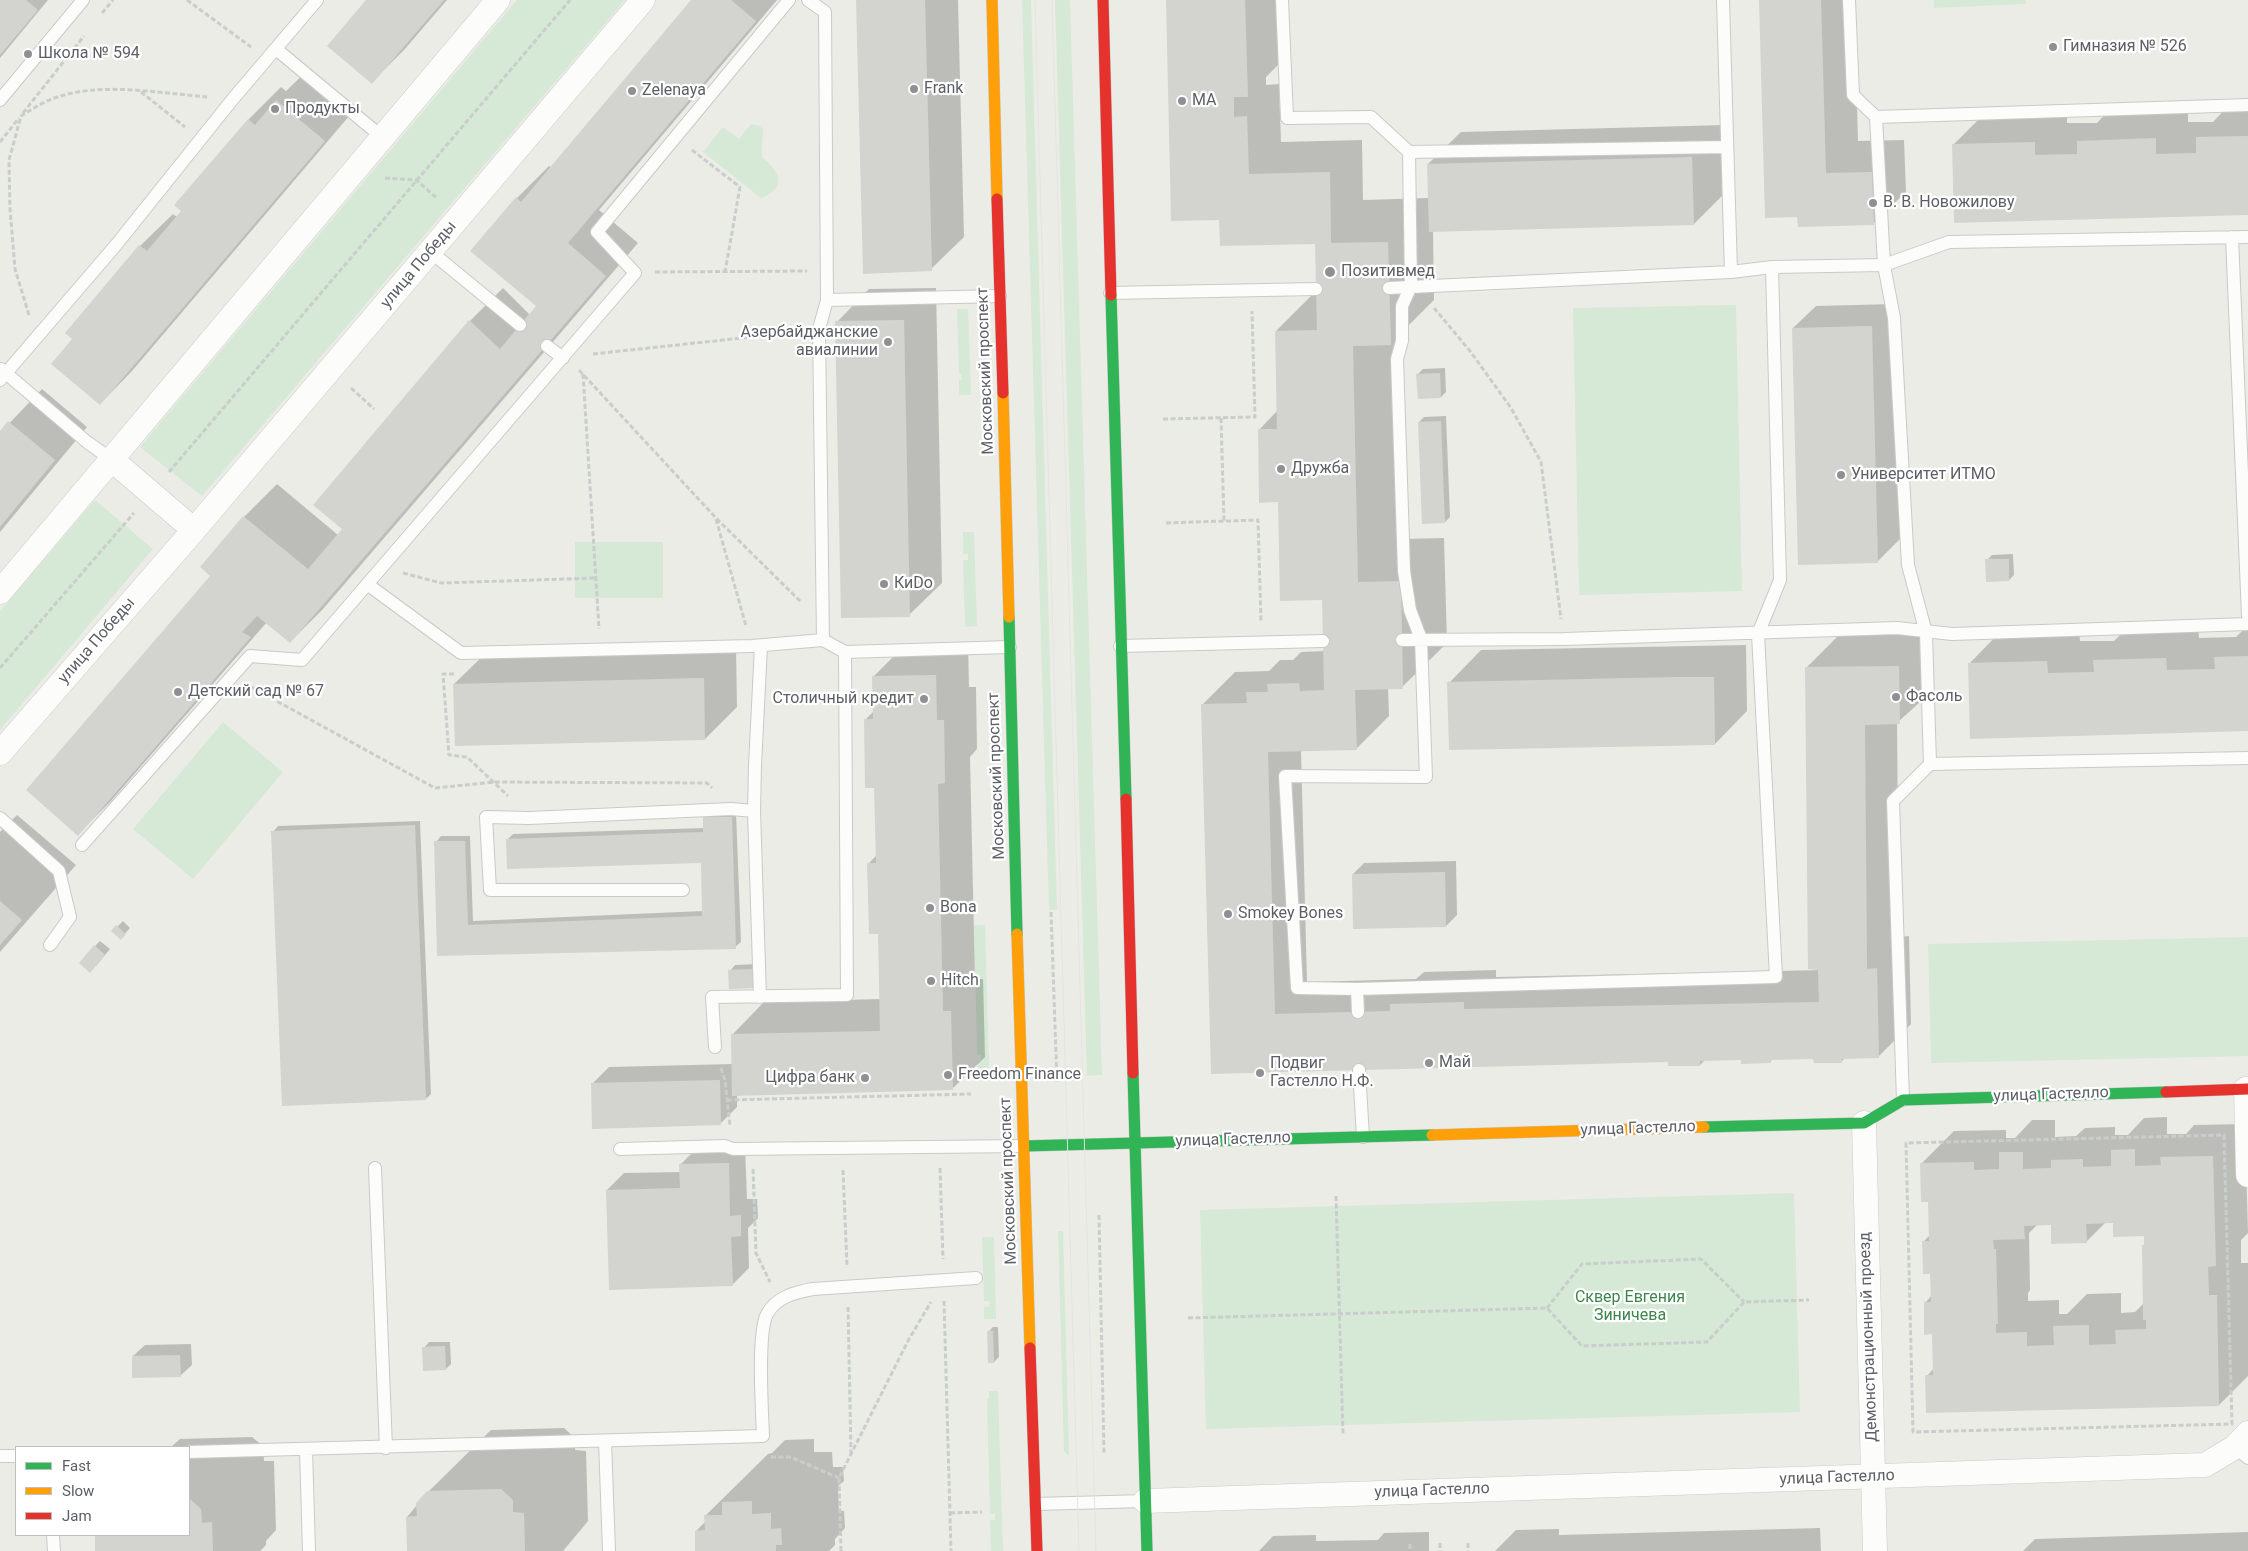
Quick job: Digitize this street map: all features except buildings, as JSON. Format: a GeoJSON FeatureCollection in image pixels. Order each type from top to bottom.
{"type":"FeatureCollection","features":[{"type":"Feature","properties":{"kind":"main road","name":"Московский проспект"},"geometry":{"type":"LineString","coordinates":[[992,0],[1037,1551]]}},
{"type":"Feature","properties":{"kind":"main road"},"geometry":{"type":"LineString","coordinates":[[1103,0],[1147,1551]]}},
{"type":"Feature","properties":{"kind":"main road","name":"улица Гастелло"},"geometry":{"type":"LineString","coordinates":[[1024,1146],[1864,1123],[1903,1100],[2247,1089]]}},
{"type":"Feature","properties":{"kind":"street"},"geometry":{"type":"LineString","coordinates":[[0,592],[498,0]]}},
{"type":"Feature","properties":{"kind":"street","name":"улица Победы"},"geometry":{"type":"LineString","coordinates":[[0,753],[194,530],[643,0]]}},
{"type":"Feature","properties":{"kind":"street"},"geometry":{"type":"LineString","coordinates":[[111,459],[194,530]]}},
{"type":"Feature","properties":{"kind":"street","name":"улица Гастелло"},"geometry":{"type":"LineString","coordinates":[[2247,1089],[2248,1175]]}},
{"type":"Feature","properties":{"kind":"street","name":"Демонстрационный проезд"},"geometry":{"type":"LineString","coordinates":[[1864,1123],[1876,1551]]}},
{"type":"Feature","properties":{"kind":"street","name":"улица Гастелло"},"geometry":{"type":"LineString","coordinates":[[1145,1501],[2205,1465],[2244,1446]]}},
{"type":"Feature","properties":{"kind":"lane"},"geometry":{"type":"LineString","coordinates":[[111,459],[2,374],[116,245],[232,100],[317,0]]}},
{"type":"Feature","properties":{"kind":"lane"},"geometry":{"type":"LineString","coordinates":[[82,845],[250,656],[302,660],[635,273],[597,232],[789,0]]}},
{"type":"Feature","properties":{"kind":"lane"},"geometry":{"type":"LineString","coordinates":[[808,0],[825,12],[827,300],[819,329],[822,640]]}},
{"type":"Feature","properties":{"kind":"lane"},"geometry":{"type":"LineString","coordinates":[[1282,0],[1287,118],[1370,117],[1409,152],[1727,147]]}},
{"type":"Feature","properties":{"kind":"lane"},"geometry":{"type":"LineString","coordinates":[[1723,0],[1731,272]]}},
{"type":"Feature","properties":{"kind":"lane"},"geometry":{"type":"LineString","coordinates":[[1849,0],[1853,95],[1876,117],[1884,265],[1894,318],[1908,565],[1926,632],[1930,764]]}},
{"type":"Feature","properties":{"kind":"lane"},"geometry":{"type":"LineString","coordinates":[[0,100],[76,2]]}},
{"type":"Feature","properties":{"kind":"lane"},"geometry":{"type":"LineString","coordinates":[[272,54],[382,138]]}},
{"type":"Feature","properties":{"kind":"lane"},"geometry":{"type":"LineString","coordinates":[[1876,117],[2248,106]]}},
{"type":"Feature","properties":{"kind":"lane"},"geometry":{"type":"LineString","coordinates":[[1409,152],[1411,286],[1402,306],[1402,341],[1396,359],[1404,571],[1410,610],[1421,638],[1426,777],[1285,776],[1297,988],[1356,989],[1776,976],[1758,634],[1780,580],[1772,267]]}},
{"type":"Feature","properties":{"kind":"lane"},"geometry":{"type":"LineString","coordinates":[[2232,237],[2248,616]]}},
{"type":"Feature","properties":{"kind":"lane"},"geometry":{"type":"LineString","coordinates":[[1389,288],[1731,272],[1772,267],[1884,265],[1949,242],[2248,237]]}},
{"type":"Feature","properties":{"kind":"lane"},"geometry":{"type":"LineString","coordinates":[[431,252],[520,325]]}},
{"type":"Feature","properties":{"kind":"lane"},"geometry":{"type":"LineString","coordinates":[[1110,293],[1316,289]]}},
{"type":"Feature","properties":{"kind":"lane"},"geometry":{"type":"LineString","coordinates":[[827,300],[1000,296]]}},
{"type":"Feature","properties":{"kind":"lane"},"geometry":{"type":"LineString","coordinates":[[547,346],[563,358]]}},
{"type":"Feature","properties":{"kind":"lane"},"geometry":{"type":"LineString","coordinates":[[367,584],[461,653],[757,646],[822,640],[845,652],[1010,647]]}},
{"type":"Feature","properties":{"kind":"lane"},"geometry":{"type":"LineString","coordinates":[[1402,640],[1421,638],[1564,639],[1897,628],[1962,634],[2248,624]]}},
{"type":"Feature","properties":{"kind":"lane"},"geometry":{"type":"LineString","coordinates":[[1120,646],[1323,642]]}},
{"type":"Feature","properties":{"kind":"lane"},"geometry":{"type":"LineString","coordinates":[[757,646],[754,811],[760,997]]}},
{"type":"Feature","properties":{"kind":"lane"},"geometry":{"type":"LineString","coordinates":[[715,1047],[712,997],[847,995],[845,652]]}},
{"type":"Feature","properties":{"kind":"lane"},"geometry":{"type":"LineString","coordinates":[[1903,1100],[1893,801],[1930,764],[2248,758]]}},
{"type":"Feature","properties":{"kind":"lane"},"geometry":{"type":"LineString","coordinates":[[683,890],[490,890],[486,817],[530,818],[731,809],[754,811]]}},
{"type":"Feature","properties":{"kind":"lane"},"geometry":{"type":"LineString","coordinates":[[0,818],[59,871],[70,917],[50,945]]}},
{"type":"Feature","properties":{"kind":"lane"},"geometry":{"type":"LineString","coordinates":[[1356,989],[1358,1012]]}},
{"type":"Feature","properties":{"kind":"lane"},"geometry":{"type":"LineString","coordinates":[[1359,1070],[1362,1137]]}},
{"type":"Feature","properties":{"kind":"lane"},"geometry":{"type":"LineString","coordinates":[[620,1149],[724,1146],[733,1149],[940,1145],[1024,1146]]}},
{"type":"Feature","properties":{"kind":"lane"},"geometry":{"type":"LineString","coordinates":[[376,1168],[386,1448]]}},
{"type":"Feature","properties":{"kind":"lane"},"geometry":{"type":"LineString","coordinates":[[190,1452],[762,1436],[762,1330],[768,1313],[780,1300],[797,1292],[813,1289],[976,1278]]}},
{"type":"Feature","properties":{"kind":"lane"},"geometry":{"type":"LineString","coordinates":[[605,1441],[609,1551]]}},
{"type":"Feature","properties":{"kind":"lane"},"geometry":{"type":"LineString","coordinates":[[306,1450],[309,1551]]}},
{"type":"Feature","properties":{"kind":"lane"},"geometry":{"type":"LineString","coordinates":[[0,1456],[15,1456]]}},
{"type":"Feature","properties":{"kind":"lane"},"geometry":{"type":"LineString","coordinates":[[1036,1504],[1145,1501]]}},
{"type":"Feature","properties":{"kind":"lane"},"geometry":{"type":"LineString","coordinates":[[53,1536],[54,1551]]}},
{"type":"Feature","properties":{"kind":"path"},"geometry":{"type":"LineString","coordinates":[[100,16],[113,0]]}},
{"type":"Feature","properties":{"kind":"path"},"geometry":{"type":"LineString","coordinates":[[187,0],[272,54]]}},
{"type":"Feature","properties":{"kind":"path"},"geometry":{"type":"LineString","coordinates":[[0,668],[570,0]]}},
{"type":"Feature","properties":{"kind":"path"},"geometry":{"type":"LineString","coordinates":[[0,142],[88,31]]}},
{"type":"Feature","properties":{"kind":"path"},"geometry":{"type":"LineString","coordinates":[[140,91],[201,140]]}},
{"type":"Feature","properties":{"kind":"path"},"geometry":{"type":"LineString","coordinates":[[36,337],[15,269],[10,209],[9,160],[21,116],[51,99],[80,92],[140,91],[232,100]]}},
{"type":"Feature","properties":{"kind":"path"},"geometry":{"type":"LineString","coordinates":[[676,137],[740,187],[725,272]]}},
{"type":"Feature","properties":{"kind":"path"},"geometry":{"type":"LineString","coordinates":[[377,176],[392,180],[416,180],[436,198]]}},
{"type":"Feature","properties":{"kind":"path"},"geometry":{"type":"LineString","coordinates":[[635,273],[827,271]]}},
{"type":"Feature","properties":{"kind":"path"},"geometry":{"type":"LineString","coordinates":[[1411,286],[1427,300],[1470,351],[1510,408],[1541,462],[1564,639]]}},
{"type":"Feature","properties":{"kind":"path"},"geometry":{"type":"LineString","coordinates":[[1163,419],[1255,417],[1251,290]]}},
{"type":"Feature","properties":{"kind":"path"},"geometry":{"type":"LineString","coordinates":[[563,358],[819,329]]}},
{"type":"Feature","properties":{"kind":"path"},"geometry":{"type":"LineString","coordinates":[[563,358],[583,373],[716,518],[823,624]]}},
{"type":"Feature","properties":{"kind":"path"},"geometry":{"type":"LineString","coordinates":[[583,373],[600,650]]}},
{"type":"Feature","properties":{"kind":"path"},"geometry":{"type":"LineString","coordinates":[[347,386],[374,409]]}},
{"type":"Feature","properties":{"kind":"path"},"geometry":{"type":"LineString","coordinates":[[1221,418],[1224,521]]}},
{"type":"Feature","properties":{"kind":"path"},"geometry":{"type":"LineString","coordinates":[[716,518],[757,646]]}},
{"type":"Feature","properties":{"kind":"path"},"geometry":{"type":"LineString","coordinates":[[1166,523],[1258,520],[1262,643]]}},
{"type":"Feature","properties":{"kind":"path"},"geometry":{"type":"LineString","coordinates":[[381,567],[441,583],[597,578]]}},
{"type":"Feature","properties":{"kind":"path"},"geometry":{"type":"LineString","coordinates":[[472,653],[472,674],[443,674],[449,755],[467,757],[530,818]]}},
{"type":"Feature","properties":{"kind":"path"},"geometry":{"type":"LineString","coordinates":[[232,677],[435,788],[494,782],[707,783],[731,809]]}},
{"type":"Feature","properties":{"kind":"path"},"geometry":{"type":"LineString","coordinates":[[1051,912],[1056,1082]]}},
{"type":"Feature","properties":{"kind":"path"},"geometry":{"type":"LineString","coordinates":[[715,1047],[725,1080],[733,1149]]}},
{"type":"Feature","properties":{"kind":"path"},"geometry":{"type":"LineString","coordinates":[[727,1100],[971,1094]]}},
{"type":"Feature","properties":{"kind":"path"},"geometry":{"type":"LineString","coordinates":[[2224,1135],[2232,1424],[1913,1432],[1906,1143],[2224,1135]]}},
{"type":"Feature","properties":{"kind":"path"},"geometry":{"type":"LineString","coordinates":[[940,1145],[943,1261]]}},
{"type":"Feature","properties":{"kind":"path"},"geometry":{"type":"LineString","coordinates":[[752,1148],[756,1253],[780,1300]]}},
{"type":"Feature","properties":{"kind":"path"},"geometry":{"type":"LineString","coordinates":[[1336,1196],[1343,1434]]}},
{"type":"Feature","properties":{"kind":"path"},"geometry":{"type":"LineString","coordinates":[[1099,1215],[1104,1453]]}},
{"type":"Feature","properties":{"kind":"path"},"geometry":{"type":"LineString","coordinates":[[1547,1308],[1582,1264],[1701,1259],[1744,1302]]}},
{"type":"Feature","properties":{"kind":"path"},"geometry":{"type":"LineString","coordinates":[[841,1551],[839,1478],[909,1339],[934,1297]]}},
{"type":"Feature","properties":{"kind":"path"},"geometry":{"type":"LineString","coordinates":[[944,1300],[950,1551]]}},
{"type":"Feature","properties":{"kind":"path"},"geometry":{"type":"LineString","coordinates":[[1188,1318],[1547,1308],[1582,1346],[1707,1342],[1744,1302],[1809,1300]]}},
{"type":"Feature","properties":{"kind":"path"},"geometry":{"type":"LineString","coordinates":[[950,1513],[982,1512]]}},
{"type":"Feature","properties":{"kind":"path"},"geometry":{"type":"LineString","coordinates":[[1440,1543],[1440,1551]]}},
{"type":"Feature","properties":{"kind":"path"},"geometry":{"type":"LineString","coordinates":[[1468,1543],[1468,1551]]}},
{"type":"Feature","properties":{"kind":"path"},"geometry":{"type":"LineString","coordinates":[[1410,1544],[1410,1551]]}},
{"type":"Feature","properties":{"kind":"green space"},"geometry":{"type":"Polygon","coordinates":[[[517,0],[625,0],[202,496],[140,447],[517,0]]]}},
{"type":"Feature","properties":{"kind":"green space"},"geometry":{"type":"Polygon","coordinates":[[[1022,0],[1031,0],[1057,910],[1049,910],[1022,0]]]}},
{"type":"Feature","properties":{"kind":"green space"},"geometry":{"type":"Polygon","coordinates":[[[1055,0],[1070,0],[1102,1075],[1087,1076],[1055,0]]]}},
{"type":"Feature","properties":{"kind":"green space"},"geometry":{"type":"Polygon","coordinates":[[[1934,0],[2026,0],[2026,4],[1934,8],[1934,0]]]}},
{"type":"Feature","properties":{"kind":"green space"},"geometry":{"type":"Polygon","coordinates":[[[751,124],[758,125],[763,129],[762,157],[773,168],[778,179],[775,189],[770,194],[761,198],[703,152],[723,127],[739,139],[751,124]]]}},
{"type":"Feature","properties":{"kind":"green space"},"geometry":{"type":"Polygon","coordinates":[[[1736,305],[1742,591],[1579,595],[1573,308],[1736,305]]]}},
{"type":"Feature","properties":{"kind":"green space"},"geometry":{"type":"Polygon","coordinates":[[[957,309],[968,309],[971,395],[959,395],[959,380],[962,380],[961,374],[959,374],[957,309]]]}},
{"type":"Feature","properties":{"kind":"green space"},"geometry":{"type":"Polygon","coordinates":[[[95,500],[153,549],[0,730],[0,611],[95,500]]]}},
{"type":"Feature","properties":{"kind":"green space"},"geometry":{"type":"Polygon","coordinates":[[[963,532],[974,532],[977,626],[965,627],[963,560],[968,560],[968,554],[963,554],[963,532]]]}},
{"type":"Feature","properties":{"kind":"green space"},"geometry":{"type":"Polygon","coordinates":[[[575,542],[663,542],[663,598],[575,598],[575,542]]]}},
{"type":"Feature","properties":{"kind":"green space"},"geometry":{"type":"Polygon","coordinates":[[[223,722],[283,772],[193,879],[133,829],[223,722]]]}},
{"type":"Feature","properties":{"kind":"green space"},"geometry":{"type":"Polygon","coordinates":[[[974,925],[985,925],[989,1070],[978,1070],[977,1062],[981,1061],[981,1055],[977,1055],[974,925]]]}},
{"type":"Feature","properties":{"kind":"green space"},"geometry":{"type":"Polygon","coordinates":[[[2248,937],[2248,1056],[1931,1063],[1928,944],[2248,937]]]}},
{"type":"Feature","properties":{"kind":"green space","name":"Сквер Евгения Зиничева"},"geometry":{"type":"Polygon","coordinates":[[[1794,1193],[1800,1412],[1206,1429],[1200,1210],[1794,1193]]]}},
{"type":"Feature","properties":{"kind":"green space"},"geometry":{"type":"Polygon","coordinates":[[[1058,1231],[1063,1231],[1069,1456],[1064,1451],[1058,1231]]]}},
{"type":"Feature","properties":{"kind":"green space"},"geometry":{"type":"Polygon","coordinates":[[[982,1237],[994,1237],[996,1319],[984,1319],[984,1307],[990,1306],[989,1301],[984,1301],[982,1237]]]}},
{"type":"Feature","properties":{"kind":"green space"},"geometry":{"type":"Polygon","coordinates":[[[989,1391],[998,1391],[1003,1551],[991,1551],[990,1520],[995,1520],[995,1514],[990,1514],[987,1399],[989,1398],[989,1391]]]}},
{"type":"Feature","properties":{"kind":"tram line"},"geometry":{"type":"LineString","coordinates":[[1035,0],[1079,1551]]}},
{"type":"Feature","properties":{"kind":"tram line"},"geometry":{"type":"LineString","coordinates":[[1052,0],[1096,1551]]}},
{"type":"Feature","properties":{"kind":"traffic: fast"},"geometry":{"type":"LineString","coordinates":[[1111,295],[1126,799]]}},
{"type":"Feature","properties":{"kind":"traffic: fast"},"geometry":{"type":"LineString","coordinates":[[1009,617],[1017,934]]}},
{"type":"Feature","properties":{"kind":"traffic: fast"},"geometry":{"type":"LineString","coordinates":[[1133,1073],[1147,1551]]}},
{"type":"Feature","properties":{"kind":"traffic: fast"},"geometry":{"type":"LineString","coordinates":[[1704,1127],[1864,1123],[1903,1100],[2166,1092]]}},
{"type":"Feature","properties":{"kind":"traffic: fast"},"geometry":{"type":"LineString","coordinates":[[1024,1146],[1432,1135]]}},
{"type":"Feature","properties":{"kind":"traffic: slow"},"geometry":{"type":"LineString","coordinates":[[992,0],[997,199]]}},
{"type":"Feature","properties":{"kind":"traffic: slow"},"geometry":{"type":"LineString","coordinates":[[1003,393],[1009,617]]}},
{"type":"Feature","properties":{"kind":"traffic: slow"},"geometry":{"type":"LineString","coordinates":[[1017,934],[1030,1348]]}},
{"type":"Feature","properties":{"kind":"traffic: slow"},"geometry":{"type":"LineString","coordinates":[[1432,1135],[1704,1127]]}},
{"type":"Feature","properties":{"kind":"traffic: jam"},"geometry":{"type":"LineString","coordinates":[[1103,0],[1111,295]]}},
{"type":"Feature","properties":{"kind":"traffic: jam"},"geometry":{"type":"LineString","coordinates":[[997,199],[1003,393]]}},
{"type":"Feature","properties":{"kind":"traffic: jam"},"geometry":{"type":"LineString","coordinates":[[1126,799],[1133,1073]]}},
{"type":"Feature","properties":{"kind":"traffic: jam"},"geometry":{"type":"LineString","coordinates":[[2166,1092],[2248,1089]]}},
{"type":"Feature","properties":{"kind":"traffic: jam"},"geometry":{"type":"LineString","coordinates":[[1030,1348],[1037,1551]]}},
{"type":"Feature","properties":{"kind":"place","name":"Гимназия № 526"},"geometry":{"type":"Point","coordinates":[2053,47]}},
{"type":"Feature","properties":{"kind":"place","name":"Школа № 594"},"geometry":{"type":"Point","coordinates":[28,54]}},
{"type":"Feature","properties":{"kind":"place","name":"Frank"},"geometry":{"type":"Point","coordinates":[914,89]}},
{"type":"Feature","properties":{"kind":"place","name":"Zelenaya"},"geometry":{"type":"Point","coordinates":[632,91]}},
{"type":"Feature","properties":{"kind":"place","name":"MA"},"geometry":{"type":"Point","coordinates":[1182,101]}},
{"type":"Feature","properties":{"kind":"place","name":"Продукты"},"geometry":{"type":"Point","coordinates":[275,109]}},
{"type":"Feature","properties":{"kind":"place","name":"В. В. Новожилову"},"geometry":{"type":"Point","coordinates":[1873,203]}},
{"type":"Feature","properties":{"kind":"place","name":"Позитивмед"},"geometry":{"type":"Point","coordinates":[1330,272]}},
{"type":"Feature","properties":{"kind":"place","name":"Азербайджанские авиалинии"},"geometry":{"type":"Point","coordinates":[888,342]}},
{"type":"Feature","properties":{"kind":"place","name":"Дружба"},"geometry":{"type":"Point","coordinates":[1281,469]}},
{"type":"Feature","properties":{"kind":"place","name":"Университет ИТМО"},"geometry":{"type":"Point","coordinates":[1841,475]}},
{"type":"Feature","properties":{"kind":"place","name":"КиDo"},"geometry":{"type":"Point","coordinates":[884,584]}},
{"type":"Feature","properties":{"kind":"place","name":"Детский сад № 67"},"geometry":{"type":"Point","coordinates":[178,692]}},
{"type":"Feature","properties":{"kind":"place","name":"Фасоль"},"geometry":{"type":"Point","coordinates":[1896,697]}},
{"type":"Feature","properties":{"kind":"place","name":"Столичный кредит"},"geometry":{"type":"Point","coordinates":[924,699]}},
{"type":"Feature","properties":{"kind":"place","name":"Bona"},"geometry":{"type":"Point","coordinates":[930,908]}},
{"type":"Feature","properties":{"kind":"place","name":"Smokey Bones"},"geometry":{"type":"Point","coordinates":[1228,914]}},
{"type":"Feature","properties":{"kind":"place","name":"Hitch"},"geometry":{"type":"Point","coordinates":[931,981]}},
{"type":"Feature","properties":{"kind":"place","name":"Май"},"geometry":{"type":"Point","coordinates":[1429,1063]}},
{"type":"Feature","properties":{"kind":"place","name":"Подвиг Гастелло Н.Ф."},"geometry":{"type":"Point","coordinates":[1260,1073]}},
{"type":"Feature","properties":{"kind":"place","name":"Freedom Finance"},"geometry":{"type":"Point","coordinates":[948,1075]}},
{"type":"Feature","properties":{"kind":"place","name":"Цифра банк"},"geometry":{"type":"Point","coordinates":[865,1078]}}]}
